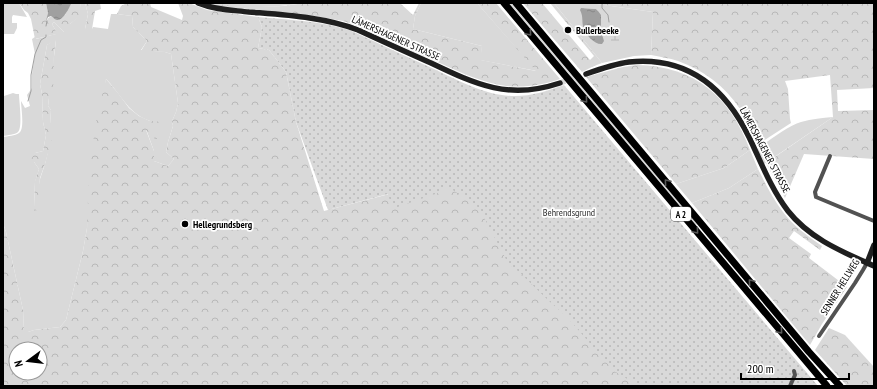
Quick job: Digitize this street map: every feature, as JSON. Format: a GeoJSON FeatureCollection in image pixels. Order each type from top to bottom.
{"type":"FeatureCollection","features":[{"type":"Feature","properties":{"kind":"highway","name":"A 2"},"geometry":{"type":"LineString","coordinates":[[504,3],[827,386]]}},
{"type":"Feature","properties":{"kind":"highway","name":"A 2"},"geometry":{"type":"LineString","coordinates":[[516,3],[809,352],[840,386]]}},
{"type":"Feature","properties":{"kind":"main road","name":"LÄMERSHAGENER STRASSE"},"geometry":{"type":"LineString","coordinates":[[198,3],[214,8],[299,17],[343,25],[358,30],[454,74],[492,88],[524,90],[544,88],[560,83]]}},
{"type":"Feature","properties":{"kind":"main road","name":"LÄMERSHAGENER STRASSE"},"geometry":{"type":"LineString","coordinates":[[586,74],[618,64],[644,61],[669,64],[700,77],[715,89],[733,109],[749,136],[771,184],[780,200],[792,216],[820,239],[874,266]]}},
{"type":"Feature","properties":{"kind":"main road","name":"SENNER HELLWEG"},"geometry":{"type":"LineString","coordinates":[[867,263],[874,245]]}},
{"type":"Feature","properties":{"kind":"street"},"geometry":{"type":"LineString","coordinates":[[830,156],[815,192],[816,197],[874,221]]}},
{"type":"Feature","properties":{"kind":"street","name":"SENNER HELLWEG"},"geometry":{"type":"LineString","coordinates":[[819,336],[867,263]]}},
{"type":"Feature","properties":{"kind":"street"},"geometry":{"type":"LineString","coordinates":[[790,386],[795,375],[794,371]]}},
{"type":"Feature","properties":{"kind":"green space"},"geometry":{"type":"Polygon","coordinates":[[[3,3],[19,3],[27,17],[13,15],[12,23],[17,23],[17,28],[14,34],[3,34],[3,3]]]}},
{"type":"Feature","properties":{"kind":"green space"},"geometry":{"type":"Polygon","coordinates":[[[19,3],[46,3],[48,13],[47,20],[52,16],[65,15],[71,3],[81,3],[79,17],[70,24],[70,29],[67,33],[54,22],[52,24],[57,34],[35,39],[31,19],[19,3]]]}},
{"type":"Feature","properties":{"kind":"green space"},"geometry":{"type":"Polygon","coordinates":[[[81,3],[85,3],[88,14],[85,29],[92,29],[93,27],[108,29],[111,14],[132,16],[133,27],[147,41],[141,50],[171,54],[178,103],[172,121],[173,126],[166,152],[174,159],[168,166],[154,161],[154,151],[146,129],[150,121],[133,111],[106,79],[87,228],[83,251],[66,320],[60,327],[24,332],[23,310],[3,223],[3,137],[16,135],[21,131],[21,101],[25,108],[30,106],[27,95],[32,88],[32,74],[35,54],[32,39],[35,37],[36,39],[56,34],[52,24],[54,22],[64,32],[78,17],[81,3]],[[56,40],[47,45],[40,84],[42,94],[43,122],[46,135],[43,151],[35,153],[34,162],[39,169],[35,182],[34,210],[40,179],[48,152],[51,110],[48,106],[56,40]]]}},
{"type":"Feature","properties":{"kind":"green space"},"geometry":{"type":"Polygon","coordinates":[[[85,3],[100,3],[101,9],[95,11],[92,29],[85,29],[88,14],[85,3]]]}},
{"type":"Feature","properties":{"kind":"green space"},"geometry":{"type":"Polygon","coordinates":[[[127,3],[150,3],[151,7],[182,20],[183,16],[178,3],[189,3],[207,10],[258,17],[262,27],[258,48],[269,50],[286,72],[296,122],[324,211],[443,180],[481,207],[679,386],[3,386],[3,223],[23,310],[24,331],[28,332],[60,327],[66,320],[83,251],[87,228],[89,170],[97,116],[106,79],[129,108],[139,116],[150,121],[163,122],[156,140],[146,130],[154,151],[154,161],[168,166],[174,159],[166,152],[173,126],[172,121],[178,103],[171,54],[165,52],[141,51],[147,41],[133,27],[132,16],[117,14],[121,6],[127,3]]]}},
{"type":"Feature","properties":{"kind":"green space"},"geometry":{"type":"Polygon","coordinates":[[[203,3],[248,7],[284,6],[304,3],[394,3],[401,4],[413,15],[419,3],[421,3],[415,16],[413,29],[482,46],[481,60],[536,71],[477,3],[496,3],[560,79],[547,83],[527,86],[513,87],[497,85],[465,74],[343,21],[302,14],[214,6],[203,3]]]}},
{"type":"Feature","properties":{"kind":"green space"},"geometry":{"type":"Polygon","coordinates":[[[209,3],[304,3],[257,7],[209,3]]]}},
{"type":"Feature","properties":{"kind":"green space"},"geometry":{"type":"Polygon","coordinates":[[[421,3],[477,3],[537,71],[480,60],[482,46],[413,29],[415,16],[421,3]]]}},
{"type":"Feature","properties":{"kind":"green space"},"geometry":{"type":"Polygon","coordinates":[[[509,3],[511,3],[697,224],[696,225],[509,3]]]}},
{"type":"Feature","properties":{"kind":"green space"},"geometry":{"type":"Polygon","coordinates":[[[523,3],[542,3],[590,60],[594,56],[550,3],[554,3],[602,63],[582,72],[523,3]]]}},
{"type":"Feature","properties":{"kind":"green space"},"geometry":{"type":"Polygon","coordinates":[[[554,3],[590,3],[653,12],[651,55],[634,56],[602,63],[554,3]],[[584,8],[582,14],[583,26],[592,40],[603,36],[598,11],[596,9],[584,8]]]}},
{"type":"Feature","properties":{"kind":"green space"},"geometry":{"type":"Polygon","coordinates":[[[590,3],[874,3],[874,88],[837,90],[838,111],[874,110],[874,159],[804,154],[785,198],[766,163],[833,117],[830,75],[785,81],[788,89],[791,123],[757,145],[740,109],[728,93],[713,80],[696,69],[675,60],[651,55],[653,12],[590,3]]]}},
{"type":"Feature","properties":{"kind":"green space","name":"Behrendsgrund"},"geometry":{"type":"Polygon","coordinates":[[[258,17],[331,25],[343,28],[462,82],[491,93],[524,96],[564,85],[818,386],[639,386],[614,371],[567,317],[518,271],[509,265],[479,208],[444,184],[441,192],[392,209],[388,194],[328,210],[296,122],[286,72],[269,50],[258,48],[262,27],[258,17]]]}},
{"type":"Feature","properties":{"kind":"green space"},"geometry":{"type":"Polygon","coordinates":[[[608,22],[611,22],[614,29],[621,37],[621,46],[616,47],[609,39],[606,32],[608,22]]]}},
{"type":"Feature","properties":{"kind":"green space"},"geometry":{"type":"Polygon","coordinates":[[[56,40],[53,94],[49,98],[48,106],[51,110],[50,124],[52,139],[40,178],[37,210],[34,211],[35,181],[39,169],[34,162],[30,161],[35,153],[43,151],[46,135],[43,122],[42,94],[40,84],[47,45],[56,40]]]}},
{"type":"Feature","properties":{"kind":"green space"},"geometry":{"type":"Polygon","coordinates":[[[637,65],[658,67],[676,71],[693,78],[708,88],[721,100],[732,114],[742,131],[750,150],[724,168],[676,184],[586,77],[623,67],[637,65]]]}},
{"type":"Feature","properties":{"kind":"green space"},"geometry":{"type":"Polygon","coordinates":[[[13,93],[19,94],[21,120],[19,130],[15,134],[3,136],[3,94],[4,96],[13,93]]]}},
{"type":"Feature","properties":{"kind":"green space"},"geometry":{"type":"Polygon","coordinates":[[[833,117],[764,164],[758,148],[791,126],[813,119],[833,117]]]}},
{"type":"Feature","properties":{"kind":"green space"},"geometry":{"type":"Polygon","coordinates":[[[750,150],[758,169],[729,188],[692,203],[676,184],[724,168],[750,150]]]}},
{"type":"Feature","properties":{"kind":"green space"},"geometry":{"type":"Polygon","coordinates":[[[758,169],[779,207],[791,222],[822,246],[820,250],[794,231],[789,238],[811,254],[809,258],[847,287],[810,345],[692,203],[729,188],[758,169]]]}},
{"type":"Feature","properties":{"kind":"green space"},"geometry":{"type":"Polygon","coordinates":[[[829,328],[845,335],[874,367],[874,386],[847,386],[815,350],[829,328]]]}},
{"type":"Feature","properties":{"kind":"water"},"geometry":{"type":"Polygon","coordinates":[[[46,3],[71,4],[66,14],[59,20],[56,20],[51,16],[48,17],[46,21],[48,13],[46,3]]]}},
{"type":"Feature","properties":{"kind":"water"},"geometry":{"type":"Polygon","coordinates":[[[581,8],[596,9],[601,15],[601,31],[604,41],[602,44],[594,41],[585,31],[580,10],[581,8]]]}},
{"type":"Feature","properties":{"kind":"waterway"},"geometry":{"type":"LineString","coordinates":[[602,3],[602,8],[608,15],[609,22]]}},
{"type":"Feature","properties":{"kind":"waterway","name":"Bullerbeeke"},"geometry":{"type":"LineString","coordinates":[[46,26],[47,21]]}},
{"type":"Feature","properties":{"kind":"waterway","name":"Bullerbeeke"},"geometry":{"type":"LineString","coordinates":[[28,101],[31,91],[31,75],[35,54],[41,40],[46,37],[46,35]]}},
{"type":"Feature","properties":{"kind":"tunnel"},"geometry":{"type":"LineString","coordinates":[[560,83],[586,74]]}},
{"type":"Feature","properties":{"kind":"place","name":"Bullerbeeke"},"geometry":{"type":"Point","coordinates":[568,30]}},
{"type":"Feature","properties":{"kind":"place","name":"Hellegrundsberg"},"geometry":{"type":"Point","coordinates":[185,224]}}]}
